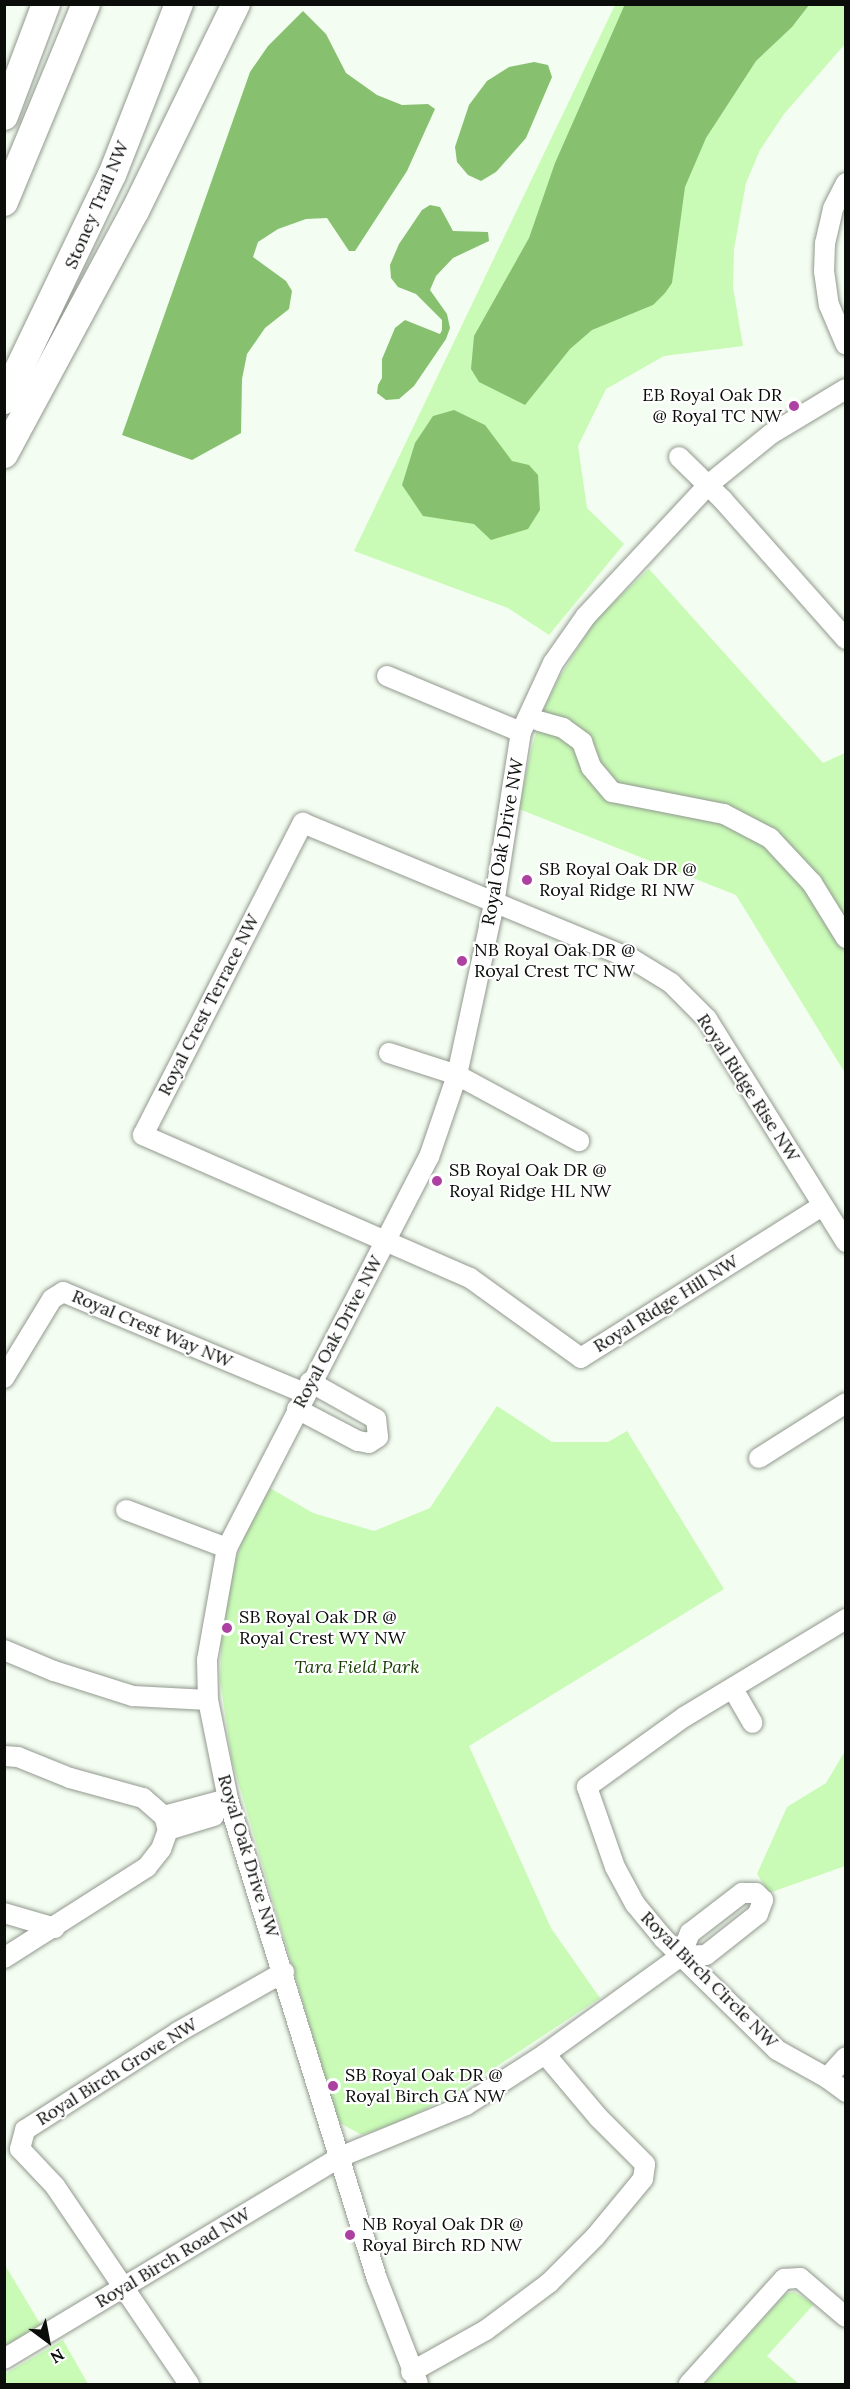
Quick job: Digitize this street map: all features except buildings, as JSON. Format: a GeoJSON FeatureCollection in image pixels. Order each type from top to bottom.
{"type":"FeatureCollection","features":[{"type":"Feature","properties":{"kind":"highway"},"geometry":{"type":"LineString","coordinates":[[4,116],[46,4]]}},
{"type":"Feature","properties":{"kind":"highway"},"geometry":{"type":"LineString","coordinates":[[4,202],[86,4]]}},
{"type":"Feature","properties":{"kind":"highway","name":"Stoney Trail NW"},"geometry":{"type":"LineString","coordinates":[[4,400],[112,175],[179,4]]}},
{"type":"Feature","properties":{"kind":"highway"},"geometry":{"type":"LineString","coordinates":[[4,454],[135,211],[236,5]]}},
{"type":"Feature","properties":{"kind":"street"},"geometry":{"type":"LineString","coordinates":[[846,183],[833,209],[825,243],[824,271],[830,305],[846,345]]}},
{"type":"Feature","properties":{"kind":"street","name":"Royal Oak Drive NW"},"geometry":{"type":"LineString","coordinates":[[415,2378],[377,2279],[284,1972],[230,1805],[208,1700],[207,1660],[227,1548],[304,1395],[429,1157],[457,1075],[494,904],[521,732],[553,663],[586,616],[708,485],[771,434],[846,389]]}},
{"type":"Feature","properties":{"kind":"street"},"geometry":{"type":"LineString","coordinates":[[679,457],[708,485],[846,639]]}},
{"type":"Feature","properties":{"kind":"street"},"geometry":{"type":"LineString","coordinates":[[387,676],[521,732]]}},
{"type":"Feature","properties":{"kind":"street"},"geometry":{"type":"LineString","coordinates":[[539,721],[563,728],[582,742],[591,767],[612,792],[724,814],[770,838],[812,883],[846,938]]}},
{"type":"Feature","properties":{"kind":"street","name":"Royal Crest Terrace NW"},"geometry":{"type":"LineString","coordinates":[[387,1240],[143,1135],[303,823],[494,904]]}},
{"type":"Feature","properties":{"kind":"street","name":"Royal Ridge Rise NW"},"geometry":{"type":"LineString","coordinates":[[494,904],[632,959],[671,983],[707,1019],[846,1242]]}},
{"type":"Feature","properties":{"kind":"street"},"geometry":{"type":"LineString","coordinates":[[389,1053],[457,1075],[579,1141]]}},
{"type":"Feature","properties":{"kind":"street","name":"Royal Ridge Hill NW"},"geometry":{"type":"LineString","coordinates":[[387,1240],[470,1278],[581,1358],[822,1206]]}},
{"type":"Feature","properties":{"kind":"street","name":"Royal Crest Way NW"},"geometry":{"type":"LineString","coordinates":[[4,1378],[52,1299],[63,1292],[304,1395]]}},
{"type":"Feature","properties":{"kind":"street"},"geometry":{"type":"LineString","coordinates":[[759,1458],[846,1403]]}},
{"type":"Feature","properties":{"kind":"street"},"geometry":{"type":"LineString","coordinates":[[126,1510],[227,1548]]}},
{"type":"Feature","properties":{"kind":"street","name":"Royal Birch Circle NW"},"geometry":{"type":"LineString","coordinates":[[846,1619],[684,1717],[587,1787],[615,1867],[635,1904],[681,1956],[777,2050],[827,2078],[846,2092]]}},
{"type":"Feature","properties":{"kind":"street"},"geometry":{"type":"LineString","coordinates":[[4,1650],[54,1671],[133,1696],[208,1700]]}},
{"type":"Feature","properties":{"kind":"street"},"geometry":{"type":"LineString","coordinates":[[733,1689],[753,1723]]}},
{"type":"Feature","properties":{"kind":"street"},"geometry":{"type":"LineString","coordinates":[[4,1756],[18,1757],[70,1778],[143,1798],[166,1823]]}},
{"type":"Feature","properties":{"kind":"street"},"geometry":{"type":"LineString","coordinates":[[166,1823],[230,1805]]}},
{"type":"Feature","properties":{"kind":"street"},"geometry":{"type":"LineString","coordinates":[[4,1958],[55,1928],[147,1867],[161,1849],[166,1823]]}},
{"type":"Feature","properties":{"kind":"street"},"geometry":{"type":"LineString","coordinates":[[4,1913],[55,1928]]}},
{"type":"Feature","properties":{"kind":"street","name":"Royal Birch Road NW"},"geometry":{"type":"LineString","coordinates":[[4,2359],[340,2157],[466,2105],[545,2054],[681,1956]]}},
{"type":"Feature","properties":{"kind":"street","name":"Royal Birch Grove NW"},"geometry":{"type":"LineString","coordinates":[[124,2287],[55,2186],[20,2149],[25,2130],[178,2032],[284,1972]]}},
{"type":"Feature","properties":{"kind":"street"},"geometry":{"type":"LineString","coordinates":[[415,2378],[486,2330],[549,2283],[595,2237],[643,2179],[645,2164],[598,2117],[545,2054]]}},
{"type":"Feature","properties":{"kind":"street"},"geometry":{"type":"LineString","coordinates":[[827,2078],[846,2057]]}},
{"type":"Feature","properties":{"kind":"street"},"geometry":{"type":"LineString","coordinates":[[689,2385],[784,2279],[801,2278],[846,2317]]}},
{"type":"Feature","properties":{"kind":"street"},"geometry":{"type":"LineString","coordinates":[[124,2287],[189,2385]]}},
{"type":"Feature","properties":{"kind":"green space"},"geometry":{"type":"Polygon","coordinates":[[[615,5],[845,5],[845,44],[784,114],[760,150],[746,183],[734,249],[733,287],[743,346],[664,356],[606,389],[578,446],[587,508],[624,544],[549,635],[508,608],[354,551],[615,5]]]}},
{"type":"Feature","properties":{"kind":"green space"},"geometry":{"type":"Polygon","coordinates":[[[649,569],[823,763],[845,753],[845,1073],[736,895],[519,809],[531,750],[543,710],[559,678],[596,619],[649,569]]]}},
{"type":"Feature","properties":{"kind":"green space","name":"Tara Field Park"},"geometry":{"type":"Polygon","coordinates":[[[497,1406],[552,1442],[608,1442],[627,1431],[724,1589],[469,1746],[551,1928],[600,1998],[461,2090],[405,2120],[362,2135],[338,2122],[232,1761],[220,1680],[222,1626],[231,1574],[243,1538],[270,1488],[313,1513],[374,1531],[430,1508],[497,1406]]]}},
{"type":"Feature","properties":{"kind":"green space"},"geometry":{"type":"Polygon","coordinates":[[[845,1751],[845,1866],[769,1893],[757,1874],[787,1807],[826,1783],[845,1751]]]}},
{"type":"Feature","properties":{"kind":"green space"},"geometry":{"type":"Polygon","coordinates":[[[5,2265],[41,2325],[4,2346],[5,2265]]]}},
{"type":"Feature","properties":{"kind":"green space"},"geometry":{"type":"Polygon","coordinates":[[[794,2292],[814,2304],[767,2356],[799,2384],[705,2384],[785,2294],[794,2292]]]}},
{"type":"Feature","properties":{"kind":"green space"},"geometry":{"type":"Polygon","coordinates":[[[63,2340],[88,2384],[5,2384],[5,2374],[63,2340]]]}},
{"type":"Feature","properties":{"kind":"shaded area"},"geometry":{"type":"Polygon","coordinates":[[[625,4],[809,5],[792,27],[756,61],[706,138],[685,187],[672,283],[665,293],[653,305],[592,330],[570,349],[525,405],[479,382],[471,369],[474,336],[529,238],[555,163],[625,4]]]}},
{"type":"Feature","properties":{"kind":"shaded area"},"geometry":{"type":"Polygon","coordinates":[[[303,11],[326,34],[346,73],[377,95],[402,105],[428,104],[435,109],[407,171],[355,251],[349,251],[327,218],[306,219],[278,229],[258,242],[253,257],[286,281],[292,291],[289,309],[265,328],[247,354],[242,379],[241,433],[192,460],[122,435],[250,72],[268,46],[303,11]]]}},
{"type":"Feature","properties":{"kind":"shaded area"},"geometry":{"type":"Polygon","coordinates":[[[534,62],[548,65],[552,77],[526,138],[496,172],[481,181],[468,175],[457,162],[455,147],[469,105],[487,81],[509,67],[534,62]]]}},
{"type":"Feature","properties":{"kind":"shaded area"},"geometry":{"type":"Polygon","coordinates":[[[430,205],[440,207],[453,231],[488,232],[489,241],[453,258],[436,276],[430,290],[447,314],[450,328],[446,339],[414,386],[399,399],[386,400],[377,393],[378,385],[382,378],[382,359],[395,328],[405,320],[440,334],[442,330],[442,320],[416,294],[398,287],[391,278],[390,265],[399,244],[422,210],[430,205]]]}},
{"type":"Feature","properties":{"kind":"shaded area"},"geometry":{"type":"Polygon","coordinates":[[[454,410],[485,425],[512,461],[529,465],[538,475],[540,510],[528,529],[491,540],[474,524],[423,516],[402,485],[415,443],[433,416],[454,410]]]}},
{"type":"Feature","properties":{"kind":"place","name":"EB Royal Oak DR @ Royal TC NW"},"geometry":{"type":"Point","coordinates":[794,406]}},
{"type":"Feature","properties":{"kind":"place","name":"SB Royal Oak DR @ Royal Ridge RI NW"},"geometry":{"type":"Point","coordinates":[527,880]}},
{"type":"Feature","properties":{"kind":"place","name":"NB Royal Oak DR @ Royal Crest TC NW"},"geometry":{"type":"Point","coordinates":[462,961]}},
{"type":"Feature","properties":{"kind":"place","name":"SB Royal Oak DR @ Royal Ridge HL NW"},"geometry":{"type":"Point","coordinates":[437,1181]}},
{"type":"Feature","properties":{"kind":"place","name":"SB Royal Oak DR @ Royal Crest WY NW"},"geometry":{"type":"Point","coordinates":[227,1628]}},
{"type":"Feature","properties":{"kind":"place","name":"SB Royal Oak DR @ Royal Birch GA NW"},"geometry":{"type":"Point","coordinates":[333,2086]}},
{"type":"Feature","properties":{"kind":"place","name":"NB Royal Oak DR @ Royal Birch RD NW"},"geometry":{"type":"Point","coordinates":[350,2235]}}]}
